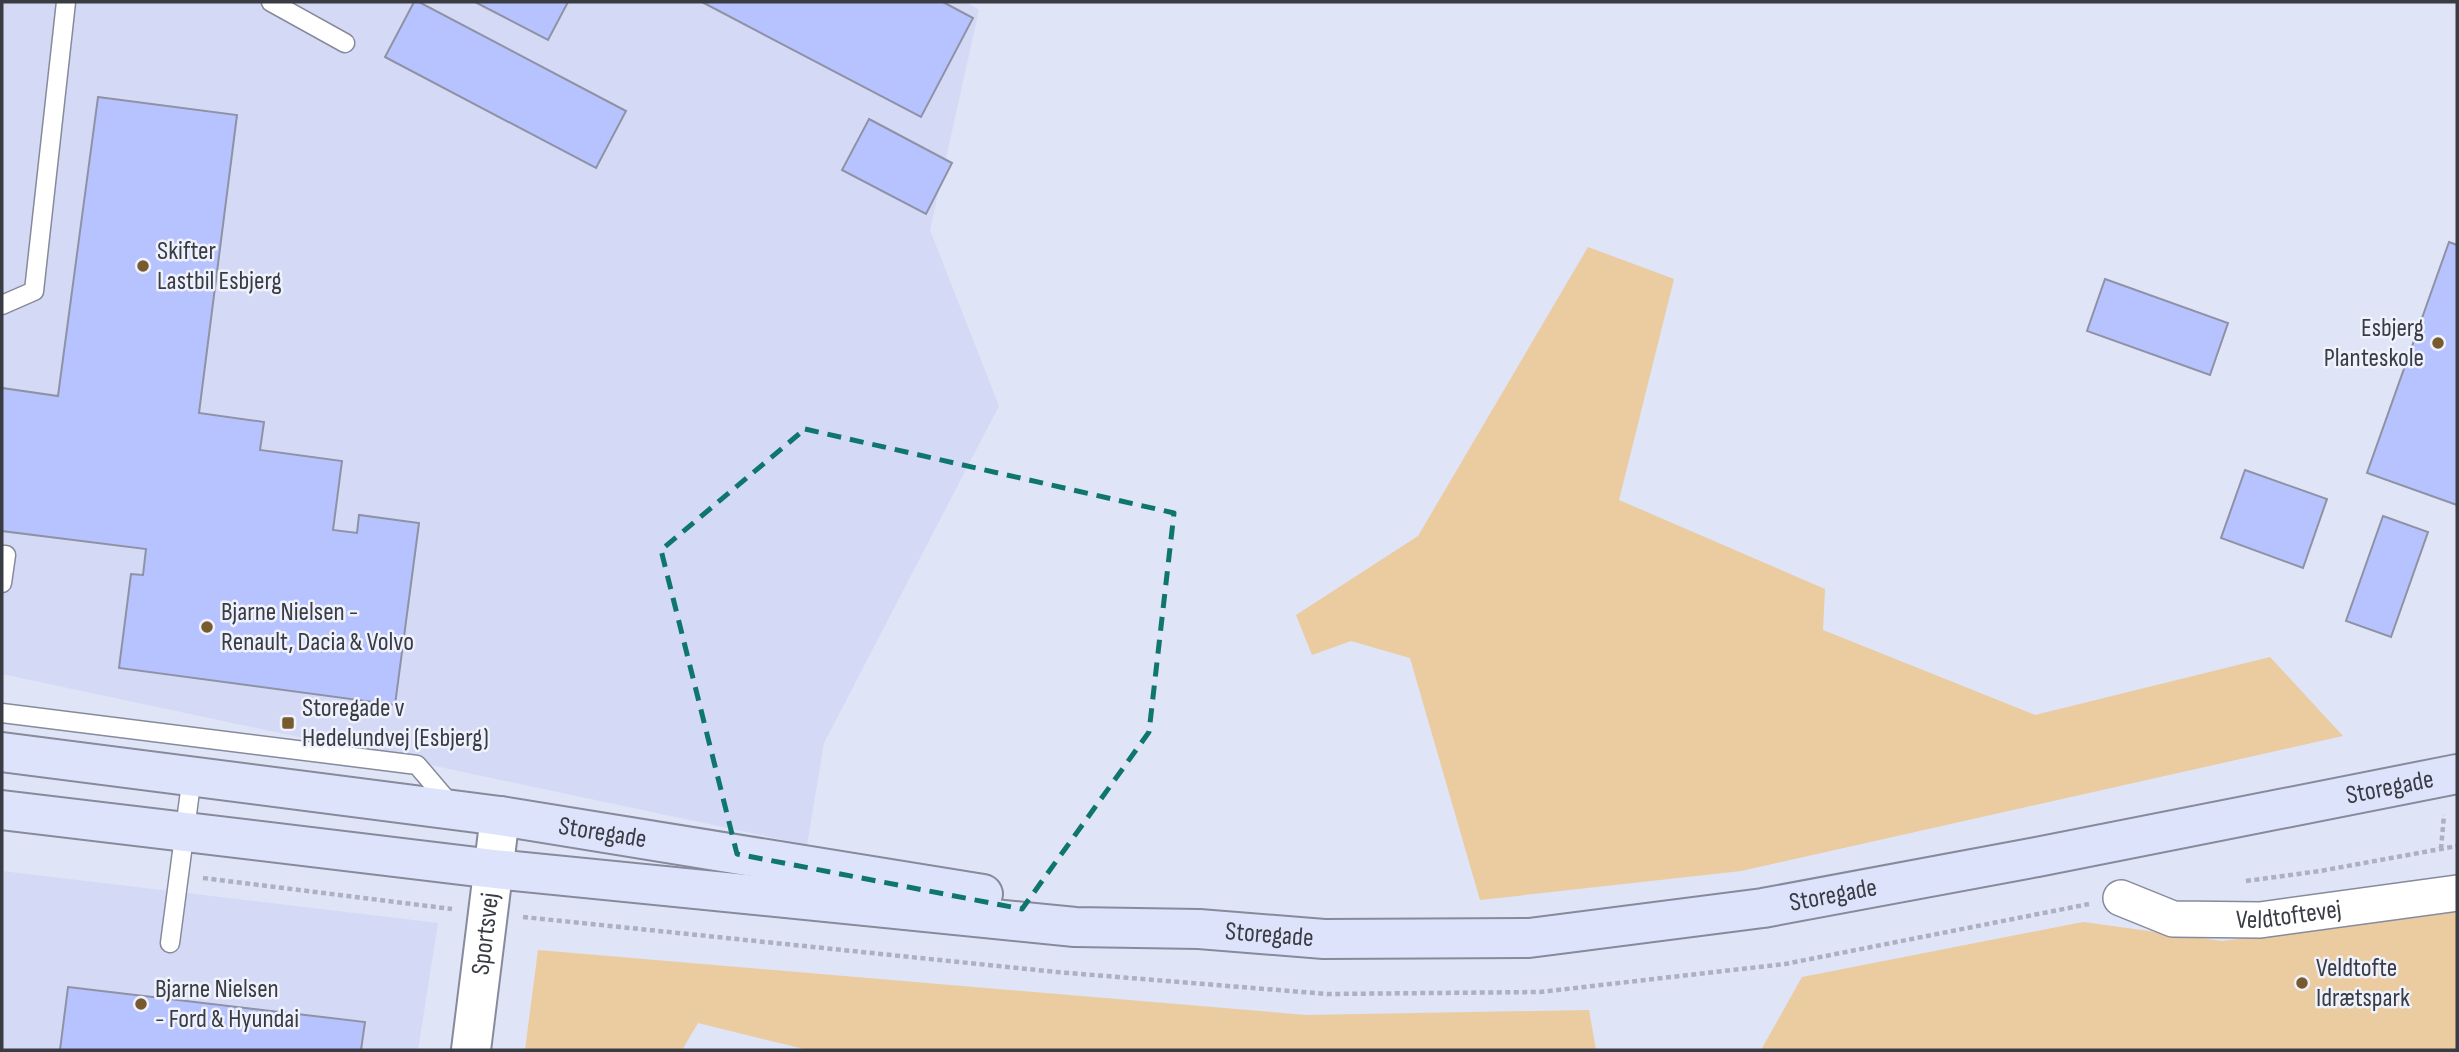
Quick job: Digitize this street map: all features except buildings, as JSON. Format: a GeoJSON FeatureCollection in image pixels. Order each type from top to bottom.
{"type":"FeatureCollection","features":[{"type":"Feature","properties":{"kind":"main road","name":"Storegade"},"geometry":{"type":"LineString","coordinates":[[2,752],[500,816],[1199,929]]}},
{"type":"Feature","properties":{"kind":"main road","name":"Storegade"},"geometry":{"type":"LineString","coordinates":[[2,810],[494,869],[1075,927],[1199,929],[1324,939],[1529,938],[1763,908],[2051,855],[2457,774]]}},
{"type":"Feature","properties":{"kind":"street","name":"Sportsvej"},"geometry":{"type":"LineString","coordinates":[[471,1050],[500,816]]}},
{"type":"Feature","properties":{"kind":"street","name":"Veldtoftevej"},"geometry":{"type":"LineString","coordinates":[[2121,898],[2173,919],[2260,920],[2457,893]]}},
{"type":"Feature","properties":{"kind":"lane"},"geometry":{"type":"LineString","coordinates":[[2,304],[34,291],[66,2]]}},
{"type":"Feature","properties":{"kind":"lane"},"geometry":{"type":"LineString","coordinates":[[271,2],[345,43]]}},
{"type":"Feature","properties":{"kind":"lane"},"geometry":{"type":"LineString","coordinates":[[2,555],[6,555],[2,583]]}},
{"type":"Feature","properties":{"kind":"lane"},"geometry":{"type":"LineString","coordinates":[[2,713],[417,765],[456,810]]}},
{"type":"Feature","properties":{"kind":"lane"},"geometry":{"type":"LineString","coordinates":[[170,943],[192,776]]}},
{"type":"Feature","properties":{"kind":"highlighted area"},"geometry":{"type":"Polygon","coordinates":[[[805,429],[1174,513],[1149,732],[1022,909],[737,854],[661,550],[805,429]]]}},
{"type":"Feature","properties":{"kind":"shaded area"},"geometry":{"type":"Polygon","coordinates":[[[2,2],[966,2],[979,10],[930,230],[999,406],[824,743],[807,845],[2,674],[2,2]]]}},
{"type":"Feature","properties":{"kind":"shaded area"},"geometry":{"type":"Polygon","coordinates":[[[1588,247],[1674,279],[1619,500],[1825,589],[1823,630],[2035,715],[2270,657],[2343,736],[1741,871],[1480,900],[1410,658],[1351,641],[1312,655],[1296,615],[1418,536],[1588,247]]]}},
{"type":"Feature","properties":{"kind":"shaded area"},"geometry":{"type":"Polygon","coordinates":[[[2,871],[438,923],[418,1050],[2,1050],[2,871]]]}},
{"type":"Feature","properties":{"kind":"shaded area"},"geometry":{"type":"Polygon","coordinates":[[[2457,912],[2457,1050],[1761,1050],[1802,977],[2083,922],[2222,941],[2457,912]]]}},
{"type":"Feature","properties":{"kind":"shaded area"},"geometry":{"type":"Polygon","coordinates":[[[538,950],[1306,1015],[1589,1010],[1596,1050],[808,1050],[698,1023],[682,1050],[525,1050],[538,950]]]}},
{"type":"Feature","properties":{"kind":"place","name":"Skifter Lastbil Esbjerg"},"geometry":{"type":"Point","coordinates":[143,266]}},
{"type":"Feature","properties":{"kind":"place","name":"Esbjerg Planteskole"},"geometry":{"type":"Point","coordinates":[2438,343]}},
{"type":"Feature","properties":{"kind":"place","name":"Bjarne Nielsen - Renault, Dacia & Volvo"},"geometry":{"type":"Point","coordinates":[207,627]}},
{"type":"Feature","properties":{"kind":"place","name":"Storegade v Hedelundvej (Esbjerg)"},"geometry":{"type":"Point","coordinates":[288,723]}},
{"type":"Feature","properties":{"kind":"place","name":"Veldtofte Idrætspark"},"geometry":{"type":"Point","coordinates":[2302,983]}},
{"type":"Feature","properties":{"kind":"place","name":"Bjarne Nielsen - Ford & Hyundai"},"geometry":{"type":"Point","coordinates":[141,1004]}}]}
